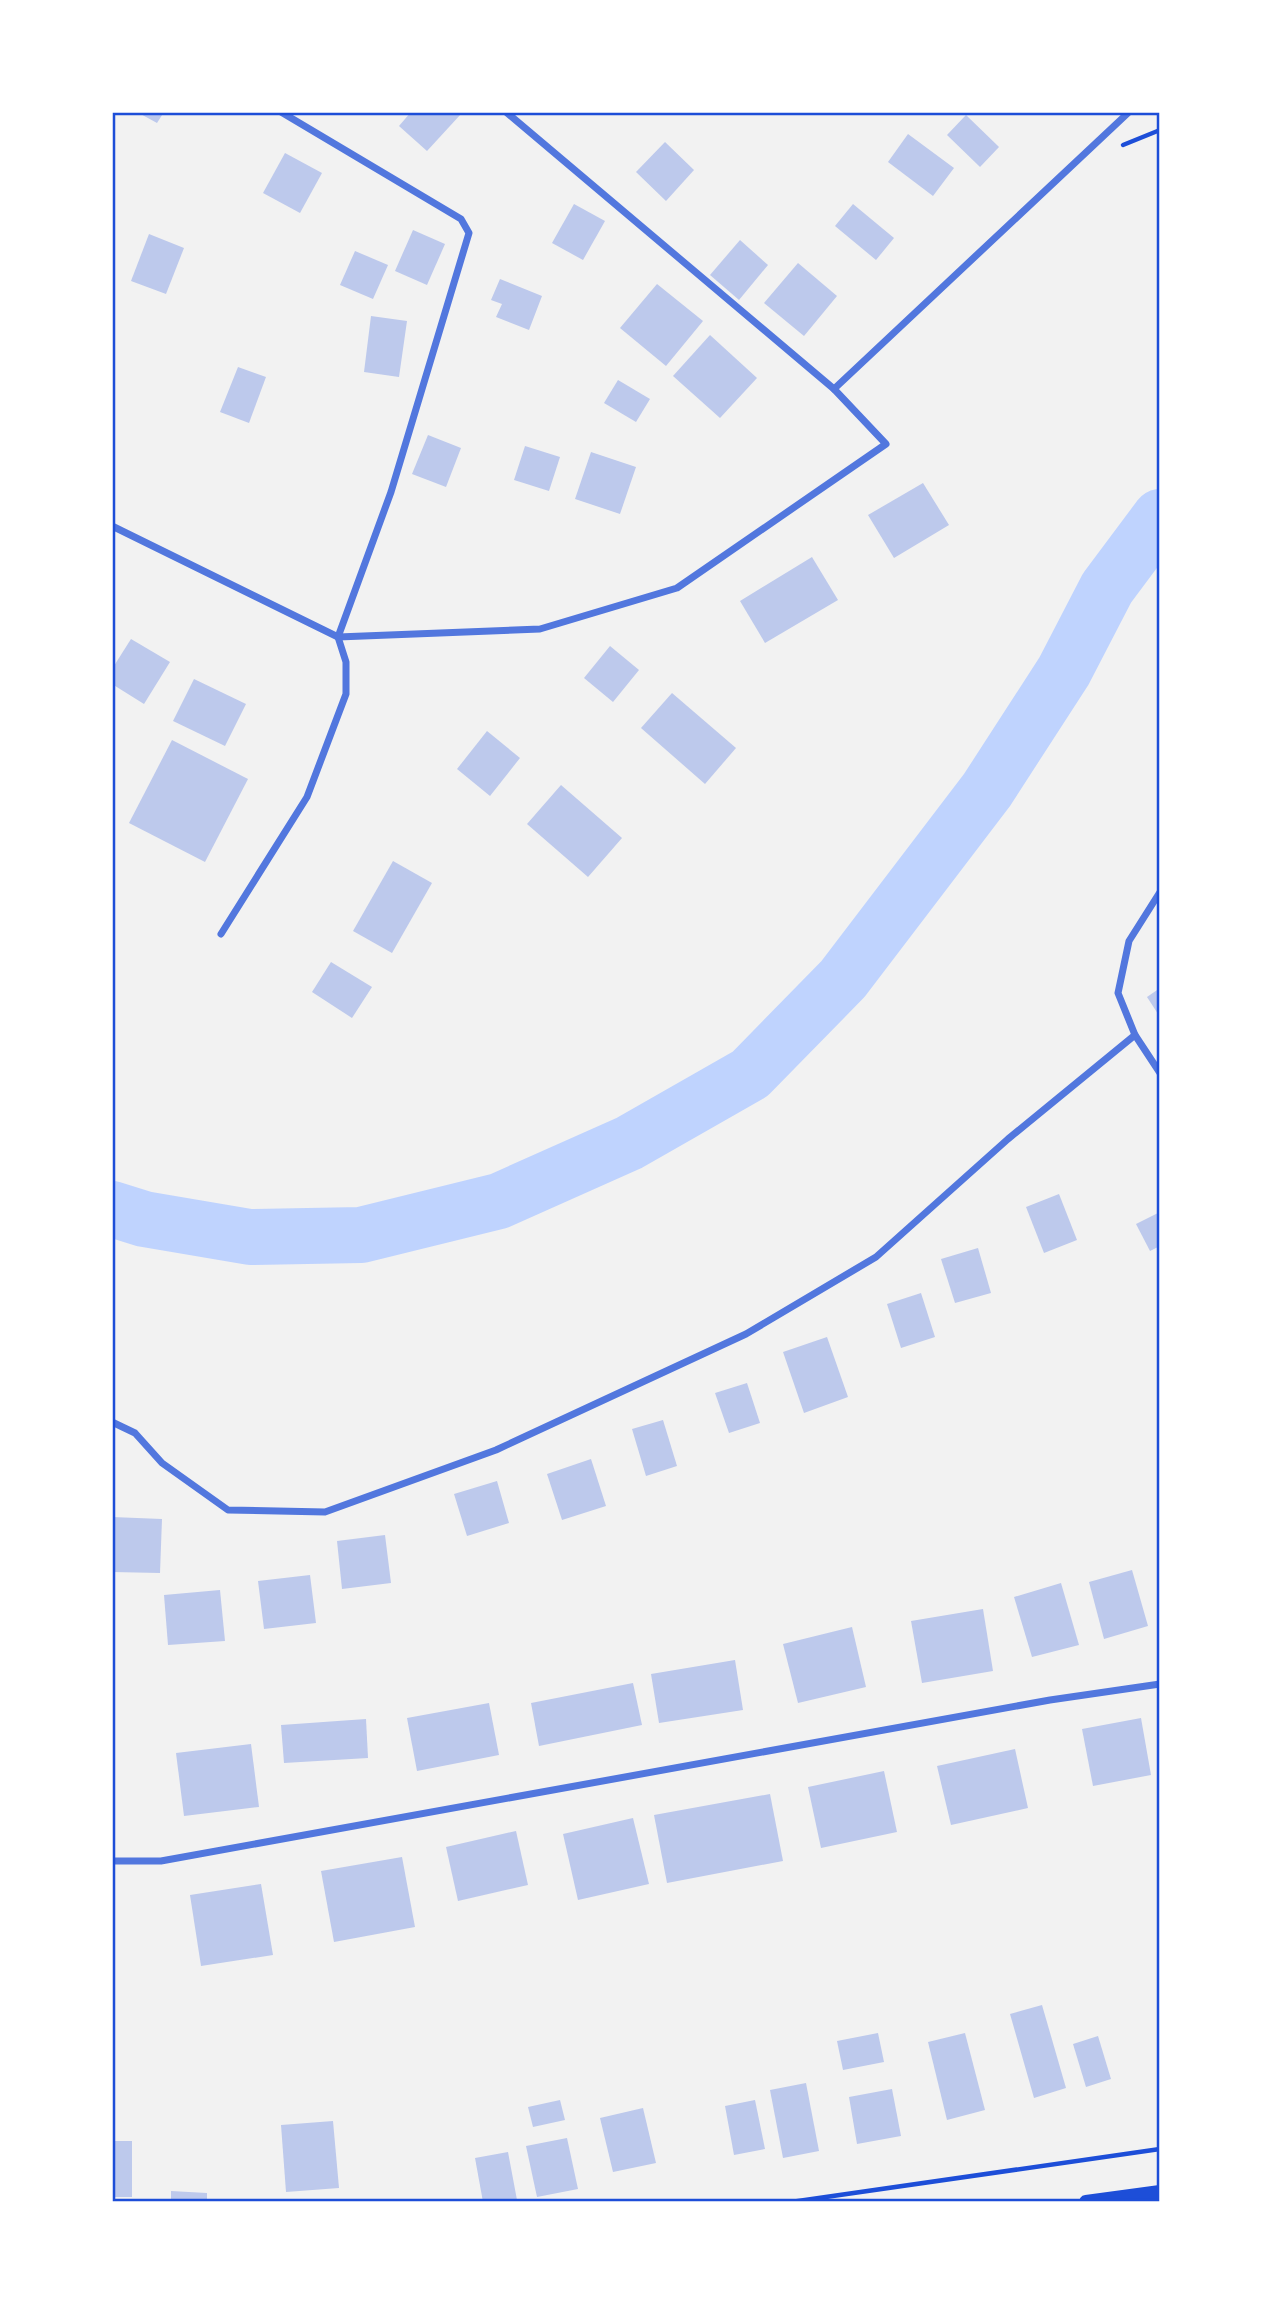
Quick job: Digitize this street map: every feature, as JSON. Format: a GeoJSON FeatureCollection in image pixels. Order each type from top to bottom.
{"type":"FeatureCollection","features":[{"type":"Feature","properties":{"kind":"main road"},"geometry":{"type":"LineString","coordinates":[[1086,2202],[1160,2192]]}},
{"type":"Feature","properties":{"kind":"street"},"geometry":{"type":"LineString","coordinates":[[221,934],[307,797],[346,694],[346,662],[338,637],[391,492],[470,233],[461,219],[281,112]]}},
{"type":"Feature","properties":{"kind":"street"},"geometry":{"type":"LineString","coordinates":[[112,526],[338,637],[540,629],[677,588],[886,444],[834,388],[506,112]]}},
{"type":"Feature","properties":{"kind":"street"},"geometry":{"type":"LineString","coordinates":[[834,388],[1129,112]]}},
{"type":"Feature","properties":{"kind":"street"},"geometry":{"type":"LineString","coordinates":[[1160,892],[1129,941],[1118,993],[1135,1035],[1160,1073]]}},
{"type":"Feature","properties":{"kind":"street"},"geometry":{"type":"LineString","coordinates":[[112,1422],[135,1433],[162,1463],[228,1510],[326,1512],[496,1450],[746,1334],[876,1257],[1008,1139],[1135,1035]]}},
{"type":"Feature","properties":{"kind":"street"},"geometry":{"type":"LineString","coordinates":[[112,1861],[161,1861],[1050,1700],[1160,1684]]}},
{"type":"Feature","properties":{"kind":"path"},"geometry":{"type":"LineString","coordinates":[[791,2202],[1160,2149]]}},
{"type":"Feature","properties":{"kind":"building"},"geometry":{"type":"Polygon","coordinates":[[[137,112],[164,112],[157,123],[137,112]]]}},
{"type":"Feature","properties":{"kind":"building"},"geometry":{"type":"Polygon","coordinates":[[[411,112],[461,114],[427,151],[399,126],[411,112]]]}},
{"type":"Feature","properties":{"kind":"building"},"geometry":{"type":"Polygon","coordinates":[[[966,115],[999,147],[980,167],[947,135],[966,115]]]}},
{"type":"Feature","properties":{"kind":"building"},"geometry":{"type":"Polygon","coordinates":[[[908,134],[954,168],[933,196],[888,162],[908,134]]]}},
{"type":"Feature","properties":{"kind":"building"},"geometry":{"type":"Polygon","coordinates":[[[665,142],[694,170],[666,201],[636,172],[665,142]]]}},
{"type":"Feature","properties":{"kind":"building"},"geometry":{"type":"Polygon","coordinates":[[[285,153],[322,173],[300,213],[263,193],[285,153]]]}},
{"type":"Feature","properties":{"kind":"building"},"geometry":{"type":"Polygon","coordinates":[[[574,204],[605,221],[583,260],[552,243],[574,204]]]}},
{"type":"Feature","properties":{"kind":"building"},"geometry":{"type":"Polygon","coordinates":[[[853,204],[894,238],[876,260],[835,226],[853,204]]]}},
{"type":"Feature","properties":{"kind":"building"},"geometry":{"type":"Polygon","coordinates":[[[413,230],[445,244],[427,285],[395,271],[413,230]]]}},
{"type":"Feature","properties":{"kind":"building"},"geometry":{"type":"Polygon","coordinates":[[[149,234],[184,248],[166,294],[131,281],[149,234]]]}},
{"type":"Feature","properties":{"kind":"building"},"geometry":{"type":"Polygon","coordinates":[[[740,240],[768,265],[739,300],[710,275],[740,240]]]}},
{"type":"Feature","properties":{"kind":"building"},"geometry":{"type":"Polygon","coordinates":[[[355,251],[388,265],[373,299],[340,285],[355,251]]]}},
{"type":"Feature","properties":{"kind":"building"},"geometry":{"type":"Polygon","coordinates":[[[798,263],[837,296],[804,336],[764,303],[798,263]]]}},
{"type":"Feature","properties":{"kind":"building"},"geometry":{"type":"Polygon","coordinates":[[[500,279],[542,296],[529,330],[496,317],[502,304],[491,300],[500,279]]]}},
{"type":"Feature","properties":{"kind":"building"},"geometry":{"type":"Polygon","coordinates":[[[657,284],[703,321],[666,366],[620,328],[657,284]]]}},
{"type":"Feature","properties":{"kind":"building"},"geometry":{"type":"Polygon","coordinates":[[[371,316],[407,321],[399,377],[364,372],[371,316]]]}},
{"type":"Feature","properties":{"kind":"building"},"geometry":{"type":"Polygon","coordinates":[[[710,335],[757,378],[720,418],[673,376],[710,335]]]}},
{"type":"Feature","properties":{"kind":"building"},"geometry":{"type":"Polygon","coordinates":[[[238,367],[266,377],[249,423],[220,412],[238,367]]]}},
{"type":"Feature","properties":{"kind":"building"},"geometry":{"type":"Polygon","coordinates":[[[618,380],[650,399],[636,422],[604,403],[618,380]]]}},
{"type":"Feature","properties":{"kind":"building"},"geometry":{"type":"Polygon","coordinates":[[[428,435],[461,448],[446,487],[412,474],[428,435]]]}},
{"type":"Feature","properties":{"kind":"building"},"geometry":{"type":"Polygon","coordinates":[[[525,446],[560,457],[549,491],[514,480],[525,446]]]}},
{"type":"Feature","properties":{"kind":"building"},"geometry":{"type":"Polygon","coordinates":[[[591,452],[636,467],[620,514],[575,499],[591,452]]]}},
{"type":"Feature","properties":{"kind":"building"},"geometry":{"type":"Polygon","coordinates":[[[923,483],[949,525],[894,558],[868,515],[923,483]]]}},
{"type":"Feature","properties":{"kind":"building"},"geometry":{"type":"Polygon","coordinates":[[[812,557],[838,600],[765,643],[740,601],[812,557]]]}},
{"type":"Feature","properties":{"kind":"building"},"geometry":{"type":"Polygon","coordinates":[[[131,639],[170,662],[144,704],[112,684],[112,669],[131,639]]]}},
{"type":"Feature","properties":{"kind":"building"},"geometry":{"type":"Polygon","coordinates":[[[610,646],[639,670],[613,702],[584,678],[610,646]]]}},
{"type":"Feature","properties":{"kind":"building"},"geometry":{"type":"Polygon","coordinates":[[[194,679],[246,704],[225,746],[173,721],[194,679]]]}},
{"type":"Feature","properties":{"kind":"building"},"geometry":{"type":"Polygon","coordinates":[[[672,693],[736,748],[705,784],[641,728],[672,693]]]}},
{"type":"Feature","properties":{"kind":"building"},"geometry":{"type":"Polygon","coordinates":[[[487,731],[520,758],[490,796],[457,769],[487,731]]]}},
{"type":"Feature","properties":{"kind":"building"},"geometry":{"type":"Polygon","coordinates":[[[172,740],[248,779],[205,862],[129,823],[172,740]]]}},
{"type":"Feature","properties":{"kind":"building"},"geometry":{"type":"Polygon","coordinates":[[[561,785],[622,838],[588,877],[527,824],[561,785]]]}},
{"type":"Feature","properties":{"kind":"building"},"geometry":{"type":"Polygon","coordinates":[[[393,861],[432,883],[392,953],[353,931],[393,861]]]}},
{"type":"Feature","properties":{"kind":"building"},"geometry":{"type":"Polygon","coordinates":[[[331,962],[372,987],[352,1018],[312,992],[331,962]]]}},
{"type":"Feature","properties":{"kind":"building"},"geometry":{"type":"Polygon","coordinates":[[[1160,988],[1160,1017],[1147,997],[1160,988]]]}},
{"type":"Feature","properties":{"kind":"building"},"geometry":{"type":"Polygon","coordinates":[[[1059,1194],[1077,1240],[1044,1253],[1026,1207],[1059,1194]]]}},
{"type":"Feature","properties":{"kind":"building"},"geometry":{"type":"Polygon","coordinates":[[[1160,1212],[1160,1246],[1150,1251],[1136,1224],[1160,1212]]]}},
{"type":"Feature","properties":{"kind":"building"},"geometry":{"type":"Polygon","coordinates":[[[978,1248],[991,1293],[955,1303],[941,1259],[978,1248]]]}},
{"type":"Feature","properties":{"kind":"building"},"geometry":{"type":"Polygon","coordinates":[[[921,1293],[935,1337],[901,1348],[887,1304],[921,1293]]]}},
{"type":"Feature","properties":{"kind":"building"},"geometry":{"type":"Polygon","coordinates":[[[827,1337],[848,1397],[804,1413],[783,1352],[827,1337]]]}},
{"type":"Feature","properties":{"kind":"building"},"geometry":{"type":"Polygon","coordinates":[[[747,1383],[760,1423],[729,1433],[715,1393],[747,1383]]]}},
{"type":"Feature","properties":{"kind":"building"},"geometry":{"type":"Polygon","coordinates":[[[663,1420],[677,1466],[646,1476],[632,1429],[663,1420]]]}},
{"type":"Feature","properties":{"kind":"building"},"geometry":{"type":"Polygon","coordinates":[[[591,1459],[606,1506],[562,1520],[547,1474],[591,1459]]]}},
{"type":"Feature","properties":{"kind":"building"},"geometry":{"type":"Polygon","coordinates":[[[497,1481],[509,1523],[467,1536],[454,1494],[497,1481]]]}},
{"type":"Feature","properties":{"kind":"building"},"geometry":{"type":"Polygon","coordinates":[[[112,1517],[162,1519],[160,1573],[112,1572],[112,1517]]]}},
{"type":"Feature","properties":{"kind":"building"},"geometry":{"type":"Polygon","coordinates":[[[385,1535],[391,1583],[342,1589],[337,1541],[385,1535]]]}},
{"type":"Feature","properties":{"kind":"building"},"geometry":{"type":"Polygon","coordinates":[[[1132,1570],[1148,1626],[1104,1639],[1089,1582],[1132,1570]]]}},
{"type":"Feature","properties":{"kind":"building"},"geometry":{"type":"Polygon","coordinates":[[[310,1575],[316,1623],[264,1629],[258,1581],[310,1575]]]}},
{"type":"Feature","properties":{"kind":"building"},"geometry":{"type":"Polygon","coordinates":[[[1061,1583],[1079,1645],[1032,1657],[1014,1597],[1061,1583]]]}},
{"type":"Feature","properties":{"kind":"building"},"geometry":{"type":"Polygon","coordinates":[[[220,1590],[225,1641],[168,1645],[164,1595],[220,1590]]]}},
{"type":"Feature","properties":{"kind":"building"},"geometry":{"type":"Polygon","coordinates":[[[983,1609],[993,1671],[922,1683],[911,1621],[983,1609]]]}},
{"type":"Feature","properties":{"kind":"building"},"geometry":{"type":"Polygon","coordinates":[[[852,1627],[866,1687],[798,1703],[783,1644],[852,1627]]]}},
{"type":"Feature","properties":{"kind":"building"},"geometry":{"type":"Polygon","coordinates":[[[735,1660],[743,1710],[659,1723],[651,1674],[735,1660]]]}},
{"type":"Feature","properties":{"kind":"building"},"geometry":{"type":"Polygon","coordinates":[[[633,1683],[642,1725],[539,1746],[531,1703],[633,1683]]]}},
{"type":"Feature","properties":{"kind":"building"},"geometry":{"type":"Polygon","coordinates":[[[489,1703],[499,1755],[417,1771],[407,1718],[489,1703]]]}},
{"type":"Feature","properties":{"kind":"building"},"geometry":{"type":"Polygon","coordinates":[[[1141,1718],[1151,1775],[1093,1786],[1082,1729],[1141,1718]]]}},
{"type":"Feature","properties":{"kind":"building"},"geometry":{"type":"Polygon","coordinates":[[[366,1719],[368,1758],[284,1763],[281,1725],[366,1719]]]}},
{"type":"Feature","properties":{"kind":"building"},"geometry":{"type":"Polygon","coordinates":[[[251,1744],[259,1807],[184,1816],[176,1753],[251,1744]]]}},
{"type":"Feature","properties":{"kind":"building"},"geometry":{"type":"Polygon","coordinates":[[[1015,1749],[1028,1808],[951,1825],[937,1766],[1015,1749]]]}},
{"type":"Feature","properties":{"kind":"building"},"geometry":{"type":"Polygon","coordinates":[[[884,1771],[897,1832],[821,1848],[808,1787],[884,1771]]]}},
{"type":"Feature","properties":{"kind":"building"},"geometry":{"type":"Polygon","coordinates":[[[770,1794],[783,1861],[667,1883],[654,1815],[770,1794]]]}},
{"type":"Feature","properties":{"kind":"building"},"geometry":{"type":"Polygon","coordinates":[[[633,1818],[649,1884],[578,1900],[563,1834],[633,1818]]]}},
{"type":"Feature","properties":{"kind":"building"},"geometry":{"type":"Polygon","coordinates":[[[516,1831],[528,1885],[458,1901],[446,1847],[516,1831]]]}},
{"type":"Feature","properties":{"kind":"building"},"geometry":{"type":"Polygon","coordinates":[[[402,1857],[415,1927],[334,1942],[321,1871],[402,1857]]]}},
{"type":"Feature","properties":{"kind":"building"},"geometry":{"type":"Polygon","coordinates":[[[261,1884],[273,1955],[201,1966],[190,1895],[261,1884]]]}},
{"type":"Feature","properties":{"kind":"building"},"geometry":{"type":"Polygon","coordinates":[[[1042,2005],[1066,2088],[1034,2098],[1010,2014],[1042,2005]]]}},
{"type":"Feature","properties":{"kind":"building"},"geometry":{"type":"Polygon","coordinates":[[[878,2033],[884,2062],[843,2070],[837,2041],[878,2033]]]}},
{"type":"Feature","properties":{"kind":"building"},"geometry":{"type":"Polygon","coordinates":[[[965,2033],[985,2110],[947,2120],[928,2042],[965,2033]]]}},
{"type":"Feature","properties":{"kind":"building"},"geometry":{"type":"Polygon","coordinates":[[[1098,2036],[1111,2079],[1086,2087],[1073,2044],[1098,2036]]]}},
{"type":"Feature","properties":{"kind":"building"},"geometry":{"type":"Polygon","coordinates":[[[806,2083],[819,2151],[783,2158],[770,2090],[806,2083]]]}},
{"type":"Feature","properties":{"kind":"building"},"geometry":{"type":"Polygon","coordinates":[[[892,2089],[901,2136],[857,2144],[849,2097],[892,2089]]]}},
{"type":"Feature","properties":{"kind":"building"},"geometry":{"type":"Polygon","coordinates":[[[560,2100],[565,2120],[533,2127],[528,2107],[560,2100]]]}},
{"type":"Feature","properties":{"kind":"building"},"geometry":{"type":"Polygon","coordinates":[[[755,2100],[765,2149],[734,2155],[725,2106],[755,2100]]]}},
{"type":"Feature","properties":{"kind":"building"},"geometry":{"type":"Polygon","coordinates":[[[643,2108],[656,2163],[613,2172],[600,2118],[643,2108]]]}},
{"type":"Feature","properties":{"kind":"building"},"geometry":{"type":"Polygon","coordinates":[[[333,2121],[339,2188],[286,2192],[281,2125],[333,2121]]]}},
{"type":"Feature","properties":{"kind":"building"},"geometry":{"type":"Polygon","coordinates":[[[567,2138],[578,2189],[537,2197],[526,2146],[567,2138]]]}},
{"type":"Feature","properties":{"kind":"building"},"geometry":{"type":"Polygon","coordinates":[[[112,2141],[132,2141],[132,2197],[112,2197],[112,2141]]]}},
{"type":"Feature","properties":{"kind":"building"},"geometry":{"type":"Polygon","coordinates":[[[508,2152],[517,2200],[483,2202],[475,2158],[508,2152]]]}},
{"type":"Feature","properties":{"kind":"building"},"geometry":{"type":"Polygon","coordinates":[[[171,2191],[207,2193],[207,2202],[171,2202],[171,2191]]]}},
{"type":"Feature","properties":{"kind":"waterway"},"geometry":{"type":"LineString","coordinates":[[112,1209],[144,1219],[250,1237],[361,1235],[499,1201],[629,1143],[750,1074],[843,979],[987,790],[1064,671],[1107,588],[1160,517]]}}]}
